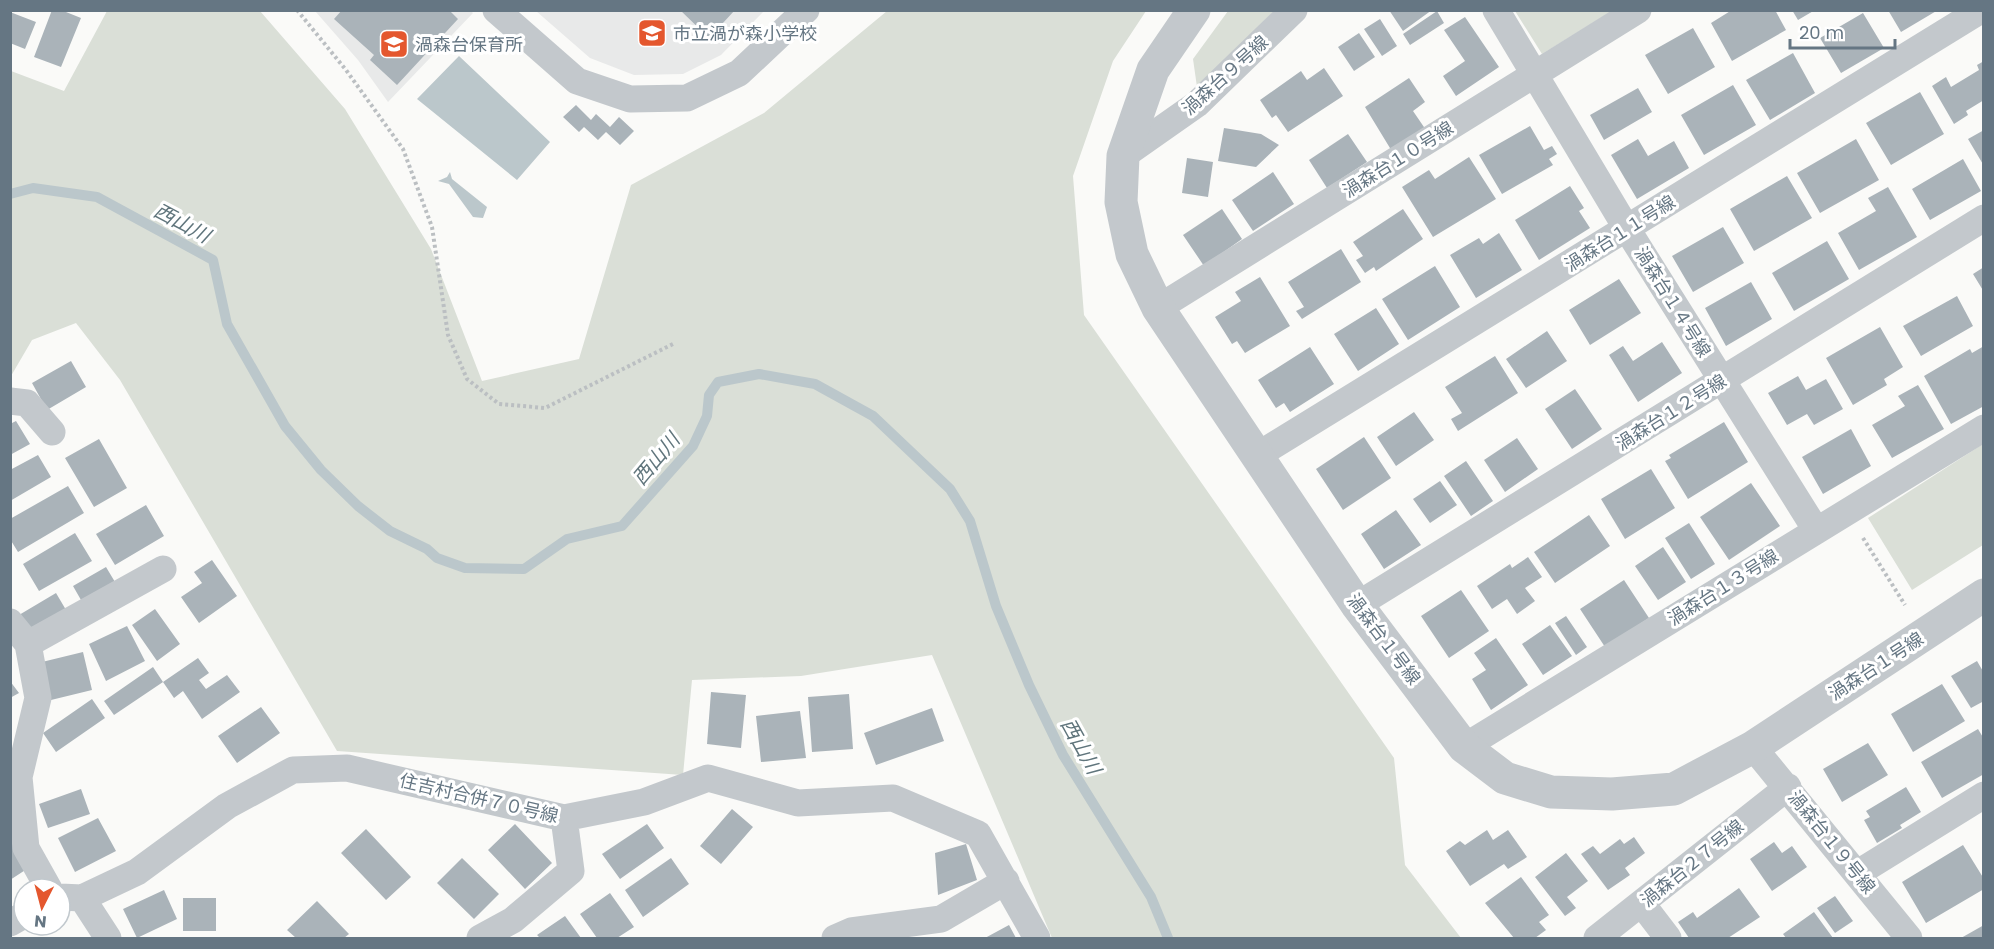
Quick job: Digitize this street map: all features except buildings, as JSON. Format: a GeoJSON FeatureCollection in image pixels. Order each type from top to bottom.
{"type":"FeatureCollection","features":[{"type":"Feature","properties":{"kind":"street"},"geometry":{"type":"LineString","coordinates":[[496,10],[577,81],[630,99],[687,98],[740,73],[806,10]]}},
{"type":"Feature","properties":{"kind":"street","name":"渦森台１号線"},"geometry":{"type":"LineString","coordinates":[[1194,10],[1153,70],[1123,156],[1121,202],[1132,254],[1158,308],[1357,605],[1464,747],[1505,778],[1551,792],[1612,794],[1674,789],[1753,747],[1983,596]]}},
{"type":"Feature","properties":{"kind":"street","name":"渦森台９号線"},"geometry":{"type":"LineString","coordinates":[[1123,156],[1197,104],[1294,10]]}},
{"type":"Feature","properties":{"kind":"street","name":"渦森台１４号線"},"geometry":{"type":"LineString","coordinates":[[1496,10],[1627,229],[1816,530]]}},
{"type":"Feature","properties":{"kind":"street","name":"渦森台１０号線"},"geometry":{"type":"LineString","coordinates":[[1158,308],[1638,10]]}},
{"type":"Feature","properties":{"kind":"street","name":"渦森台１１号線"},"geometry":{"type":"LineString","coordinates":[[1258,455],[1981,10]]}},
{"type":"Feature","properties":{"kind":"street","name":"渦森台１２号線"},"geometry":{"type":"LineString","coordinates":[[1357,605],[1983,218]]}},
{"type":"Feature","properties":{"kind":"street"},"geometry":{"type":"LineString","coordinates":[[10,401],[27,403],[52,432]]}},
{"type":"Feature","properties":{"kind":"street","name":"渦森台１３号線"},"geometry":{"type":"LineString","coordinates":[[1464,747],[1983,428]]}},
{"type":"Feature","properties":{"kind":"street"},"geometry":{"type":"LineString","coordinates":[[28,644],[163,569]]}},
{"type":"Feature","properties":{"kind":"street"},"geometry":{"type":"LineString","coordinates":[[10,622],[28,644],[38,698],[15,779],[26,848],[42,877]]}},
{"type":"Feature","properties":{"kind":"street","name":"渦森台１９号線"},"geometry":{"type":"LineString","coordinates":[[1753,747],[1858,873],[1909,939]]}},
{"type":"Feature","properties":{"kind":"street","name":"住吉村合併７０号線"},"geometry":{"type":"LineString","coordinates":[[72,897],[137,872],[227,806],[293,770],[347,768],[564,818],[644,802],[708,778],[798,803],[893,798],[978,834],[1037,939]]}},
{"type":"Feature","properties":{"kind":"street","name":"渦森台２７号線"},"geometry":{"type":"LineString","coordinates":[[1597,939],[1788,787]]}},
{"type":"Feature","properties":{"kind":"street"},"geometry":{"type":"LineString","coordinates":[[1858,873],[1983,795]]}},
{"type":"Feature","properties":{"kind":"street"},"geometry":{"type":"LineString","coordinates":[[480,939],[513,920],[571,871],[564,818]]}},
{"type":"Feature","properties":{"kind":"street"},"geometry":{"type":"LineString","coordinates":[[835,939],[851,931],[941,919],[1006,881]]}},
{"type":"Feature","properties":{"kind":"street"},"geometry":{"type":"LineString","coordinates":[[72,898],[108,939]]}},
{"type":"Feature","properties":{"kind":"street"},"geometry":{"type":"LineString","coordinates":[[1641,904],[1668,939]]}},
{"type":"Feature","properties":{"kind":"path"},"geometry":{"type":"LineString","coordinates":[[297,10],[346,70],[403,149],[432,227],[448,335],[467,379],[499,404],[545,408],[673,344]]}},
{"type":"Feature","properties":{"kind":"path"},"geometry":{"type":"LineString","coordinates":[[1847,511],[1923,635]]}},
{"type":"Feature","properties":{"kind":"shaded area","name":"渦森台保育所"},"geometry":{"type":"Polygon","coordinates":[[[470,10],[473,13],[388,102],[358,60],[315,11],[470,10]]]}},
{"type":"Feature","properties":{"kind":"shaded area"},"geometry":{"type":"Polygon","coordinates":[[[107,11],[260,11],[345,109],[431,249],[482,381],[579,359],[631,185],[764,113],[887,11],[1146,11],[1113,61],[1073,176],[1084,315],[1394,758],[1405,865],[1461,938],[1052,938],[932,655],[801,676],[692,680],[683,775],[337,751],[120,380],[76,323],[32,340],[11,376],[11,71],[64,91],[107,11]]]}},
{"type":"Feature","properties":{"kind":"shaded area","name":"市立渦が森小学校"},"geometry":{"type":"Polygon","coordinates":[[[536,11],[764,11],[721,55],[683,74],[634,75],[590,58],[536,11]]]}},
{"type":"Feature","properties":{"kind":"shaded area"},"geometry":{"type":"Polygon","coordinates":[[[1228,11],[1274,11],[1197,87],[1193,59],[1228,11]]]}},
{"type":"Feature","properties":{"kind":"shaded area"},"geometry":{"type":"Polygon","coordinates":[[[1515,11],[1612,11],[1542,54],[1515,11]]]}},
{"type":"Feature","properties":{"kind":"shaded area"},"geometry":{"type":"Polygon","coordinates":[[[459,56],[550,142],[517,180],[417,99],[459,56]]]}},
{"type":"Feature","properties":{"kind":"shaded area"},"geometry":{"type":"Polygon","coordinates":[[[450,172],[452,179],[487,207],[483,218],[473,217],[449,184],[438,181],[447,177],[450,172]]]}},
{"type":"Feature","properties":{"kind":"shaded area"},"geometry":{"type":"Polygon","coordinates":[[[1983,444],[1983,545],[1912,590],[1868,518],[1983,444]]]}},
{"type":"Feature","properties":{"kind":"waterway","name":"西山川"},"geometry":{"type":"LineString","coordinates":[[10,194],[33,188],[97,197],[213,260],[227,324],[285,426],[321,470],[358,506],[390,531],[427,549],[437,558],[465,568],[524,569],[567,539],[622,526],[693,446],[707,416],[709,395],[718,382],[759,374],[815,384],[873,416],[950,489],[970,521],[996,606],[1029,685],[1063,755],[1151,897],[1168,938]]}},
{"type":"Feature","properties":{"kind":"place","name":"市立渦が森小学校"},"geometry":{"type":"Point","coordinates":[652,33]}},
{"type":"Feature","properties":{"kind":"place","name":"渦森台保育所"},"geometry":{"type":"Point","coordinates":[394,44]}}]}
